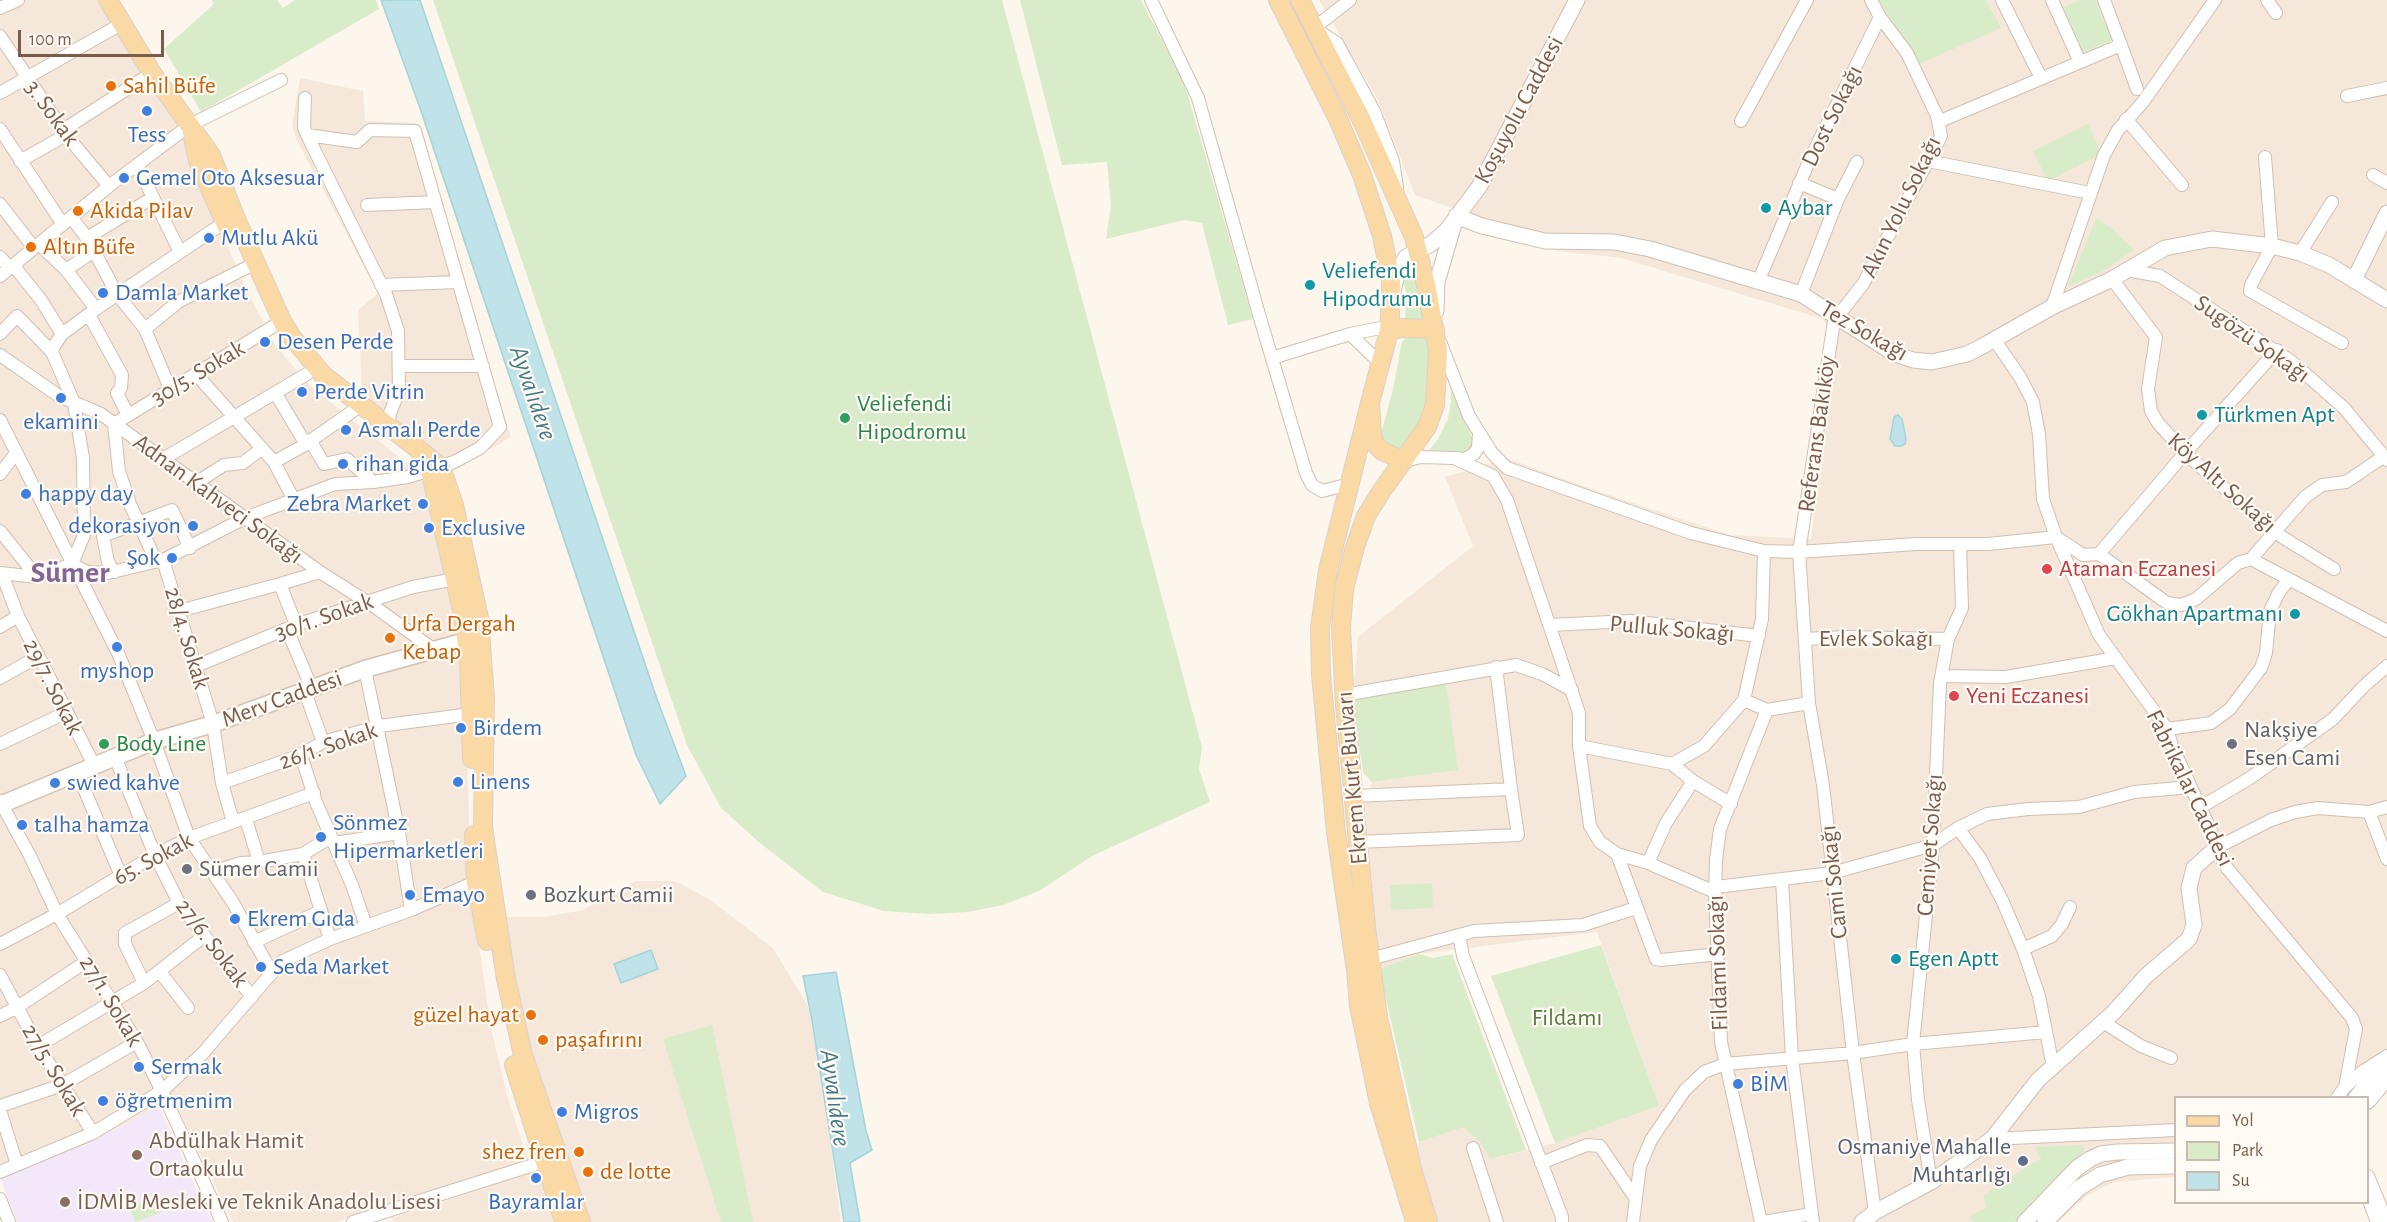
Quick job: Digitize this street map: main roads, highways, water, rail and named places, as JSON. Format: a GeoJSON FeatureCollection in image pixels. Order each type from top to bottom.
{"type":"FeatureCollection","features":[{"type":"Feature","properties":{"kind":"main road"},"geometry":{"type":"LineString","coordinates":[[108,0],[152,73],[211,155],[251,265],[278,325],[280,341],[307,374],[353,411],[435,469],[455,579],[473,638],[485,698],[484,879],[523,1055],[581,1222]]}},
{"type":"Feature","properties":{"kind":"main road","name":"Ekrem Kurt Bulvarı"},"geometry":{"type":"LineString","coordinates":[[1278,0],[1338,119],[1362,175],[1382,237],[1391,281],[1389,331],[1328,570],[1320,628],[1321,675],[1336,832],[1359,1006],[1379,1103],[1414,1222]]}},
{"type":"Feature","properties":{"kind":"main road","name":"Ekrem Kurt Bulvarı"},"geometry":{"type":"LineString","coordinates":[[1300,0],[1363,123],[1418,249],[1438,351],[1435,405],[1427,427],[1366,516],[1344,588],[1341,628],[1344,695],[1370,959],[1378,1017],[1412,1169],[1428,1222]]}},
{"type":"Feature","properties":{"kind":"main road"},"geometry":{"type":"LineString","coordinates":[[190,125],[198,161],[225,222],[251,265]]}},
{"type":"Feature","properties":{"kind":"main road"},"geometry":{"type":"LineString","coordinates":[[278,325],[323,375],[388,425],[435,469],[454,505],[479,618],[469,659],[471,714],[484,879],[507,1040],[564,1222]]}},
{"type":"Feature","properties":{"kind":"main road"},"geometry":{"type":"LineString","coordinates":[[1389,331],[1414,327],[1435,329]]}},
{"type":"Feature","properties":{"kind":"main road"},"geometry":{"type":"LineString","coordinates":[[1370,403],[1374,444],[1382,452],[1404,461]]}},
{"type":"Feature","properties":{"kind":"main road","name":"Merv Caddesi"},"geometry":{"type":"LineString","coordinates":[[1,804],[154,741],[213,724],[365,669],[473,638]]}},
{"type":"Feature","properties":{"kind":"water","name":"Ayvalıdere"},"geometry":{"type":"Polygon","coordinates":[[[381,0],[420,0],[657,699],[686,776],[660,804],[636,755],[421,111],[381,0]]]}},
{"type":"Feature","properties":{"kind":"water"},"geometry":{"type":"Polygon","coordinates":[[[1898,415],[1902,419],[1906,439],[1905,444],[1895,446],[1890,439],[1894,417],[1898,415]]]}},
{"type":"Feature","properties":{"kind":"water"},"geometry":{"type":"Polygon","coordinates":[[[651,950],[658,969],[621,983],[614,964],[651,950]]]}},
{"type":"Feature","properties":{"kind":"water","name":"Ayvalıdere"},"geometry":{"type":"Polygon","coordinates":[[[836,972],[866,1131],[872,1150],[850,1163],[860,1222],[844,1222],[803,976],[836,972]]]}},
{"type":"Feature","properties":{"kind":"place","name":"Sahil Büfe"},"geometry":{"type":"Point","coordinates":[111,86]}},
{"type":"Feature","properties":{"kind":"place","name":"Tess"},"geometry":{"type":"Point","coordinates":[147,111]}},
{"type":"Feature","properties":{"kind":"place","name":"Gemel Oto Aksesuar"},"geometry":{"type":"Point","coordinates":[124,178]}},
{"type":"Feature","properties":{"kind":"place","name":"Aybar"},"geometry":{"type":"Point","coordinates":[1766,208]}},
{"type":"Feature","properties":{"kind":"place","name":"Akida Pilav"},"geometry":{"type":"Point","coordinates":[78,211]}},
{"type":"Feature","properties":{"kind":"place","name":"Mutlu Akü"},"geometry":{"type":"Point","coordinates":[209,238]}},
{"type":"Feature","properties":{"kind":"place","name":"Altın Büfe"},"geometry":{"type":"Point","coordinates":[31,247]}},
{"type":"Feature","properties":{"kind":"place","name":"Veliefendi Hipodrumu"},"geometry":{"type":"Point","coordinates":[1310,285]}},
{"type":"Feature","properties":{"kind":"place","name":"Damla Market"},"geometry":{"type":"Point","coordinates":[103,293]}},
{"type":"Feature","properties":{"kind":"place","name":"Desen Perde"},"geometry":{"type":"Point","coordinates":[265,342]}},
{"type":"Feature","properties":{"kind":"place","name":"Perde Vitrin"},"geometry":{"type":"Point","coordinates":[302,392]}},
{"type":"Feature","properties":{"kind":"place","name":"ekamini"},"geometry":{"type":"Point","coordinates":[61,398]}},
{"type":"Feature","properties":{"kind":"place","name":"Türkmen Apt"},"geometry":{"type":"Point","coordinates":[2202,415]}},
{"type":"Feature","properties":{"kind":"place","name":"Veliefendi Hipodromu"},"geometry":{"type":"Point","coordinates":[845,418]}},
{"type":"Feature","properties":{"kind":"place","name":"Asmalı Perde"},"geometry":{"type":"Point","coordinates":[346,430]}},
{"type":"Feature","properties":{"kind":"place","name":"rihan gida"},"geometry":{"type":"Point","coordinates":[343,464]}},
{"type":"Feature","properties":{"kind":"place","name":"happy day"},"geometry":{"type":"Point","coordinates":[26,494]}},
{"type":"Feature","properties":{"kind":"place","name":"Zebra Market"},"geometry":{"type":"Point","coordinates":[423,504]}},
{"type":"Feature","properties":{"kind":"place","name":"dekorasiyon"},"geometry":{"type":"Point","coordinates":[193,526]}},
{"type":"Feature","properties":{"kind":"place","name":"Exclusive"},"geometry":{"type":"Point","coordinates":[429,528]}},
{"type":"Feature","properties":{"kind":"place","name":"Şok"},"geometry":{"type":"Point","coordinates":[172,558]}},
{"type":"Feature","properties":{"kind":"place","name":"Ataman Eczanesi"},"geometry":{"type":"Point","coordinates":[2047,569]}},
{"type":"Feature","properties":{"kind":"place","name":"Gökhan Apartmanı"},"geometry":{"type":"Point","coordinates":[2295,614]}},
{"type":"Feature","properties":{"kind":"place","name":"Urfa Dergah Kebap"},"geometry":{"type":"Point","coordinates":[390,638]}},
{"type":"Feature","properties":{"kind":"place","name":"myshop"},"geometry":{"type":"Point","coordinates":[117,647]}},
{"type":"Feature","properties":{"kind":"place","name":"Yeni Eczanesi"},"geometry":{"type":"Point","coordinates":[1954,696]}},
{"type":"Feature","properties":{"kind":"place","name":"Birdem"},"geometry":{"type":"Point","coordinates":[461,728]}},
{"type":"Feature","properties":{"kind":"place","name":"Body Line"},"geometry":{"type":"Point","coordinates":[104,744]}},
{"type":"Feature","properties":{"kind":"place","name":"Nakşiye Esen Cami"},"geometry":{"type":"Point","coordinates":[2232,744]}},
{"type":"Feature","properties":{"kind":"place","name":"Linens"},"geometry":{"type":"Point","coordinates":[458,782]}},
{"type":"Feature","properties":{"kind":"place","name":"swied kahve"},"geometry":{"type":"Point","coordinates":[55,783]}},
{"type":"Feature","properties":{"kind":"place","name":"talha hamza"},"geometry":{"type":"Point","coordinates":[22,825]}},
{"type":"Feature","properties":{"kind":"place","name":"Sönmez Hipermarketleri"},"geometry":{"type":"Point","coordinates":[321,837]}},
{"type":"Feature","properties":{"kind":"place","name":"Sümer Camii"},"geometry":{"type":"Point","coordinates":[187,869]}},
{"type":"Feature","properties":{"kind":"place","name":"Emayo"},"geometry":{"type":"Point","coordinates":[410,895]}},
{"type":"Feature","properties":{"kind":"place","name":"Bozkurt Camii"},"geometry":{"type":"Point","coordinates":[531,895]}},
{"type":"Feature","properties":{"kind":"place","name":"Ekrem Gıda"},"geometry":{"type":"Point","coordinates":[235,919]}},
{"type":"Feature","properties":{"kind":"place","name":"Egen Aptt"},"geometry":{"type":"Point","coordinates":[1896,959]}},
{"type":"Feature","properties":{"kind":"place","name":"Seda Market"},"geometry":{"type":"Point","coordinates":[261,967]}},
{"type":"Feature","properties":{"kind":"place","name":"güzel hayat"},"geometry":{"type":"Point","coordinates":[531,1015]}},
{"type":"Feature","properties":{"kind":"place","name":"paşafırını"},"geometry":{"type":"Point","coordinates":[543,1040]}},
{"type":"Feature","properties":{"kind":"place","name":"Sermak"},"geometry":{"type":"Point","coordinates":[139,1067]}},
{"type":"Feature","properties":{"kind":"place","name":"BİM"},"geometry":{"type":"Point","coordinates":[1738,1084]}},
{"type":"Feature","properties":{"kind":"place","name":"öğretmenim"},"geometry":{"type":"Point","coordinates":[103,1101]}},
{"type":"Feature","properties":{"kind":"place","name":"Migros"},"geometry":{"type":"Point","coordinates":[562,1112]}},
{"type":"Feature","properties":{"kind":"place","name":"shez fren"},"geometry":{"type":"Point","coordinates":[579,1152]}},
{"type":"Feature","properties":{"kind":"place","name":"Abdülhak Hamit Ortaokulu"},"geometry":{"type":"Point","coordinates":[137,1155]}},
{"type":"Feature","properties":{"kind":"place","name":"Osmaniye Mahalle Muhtarlığı"},"geometry":{"type":"Point","coordinates":[2023,1161]}},
{"type":"Feature","properties":{"kind":"place","name":"de lotte"},"geometry":{"type":"Point","coordinates":[588,1172]}},
{"type":"Feature","properties":{"kind":"place","name":"Bayramlar"},"geometry":{"type":"Point","coordinates":[536,1178]}},
{"type":"Feature","properties":{"kind":"place","name":"İDMİB Mesleki ve Teknik Anadolu Lisesi"},"geometry":{"type":"Point","coordinates":[65,1202]}},
{"type":"Feature","properties":{"kind":"district","name":"Sümer"},"geometry":{"type":"Point","coordinates":[70,573]}},
{"type":"Feature","properties":{"kind":"park label","name":"Fildamı"},"geometry":{"type":"Point","coordinates":[1567,1018]}}]}
